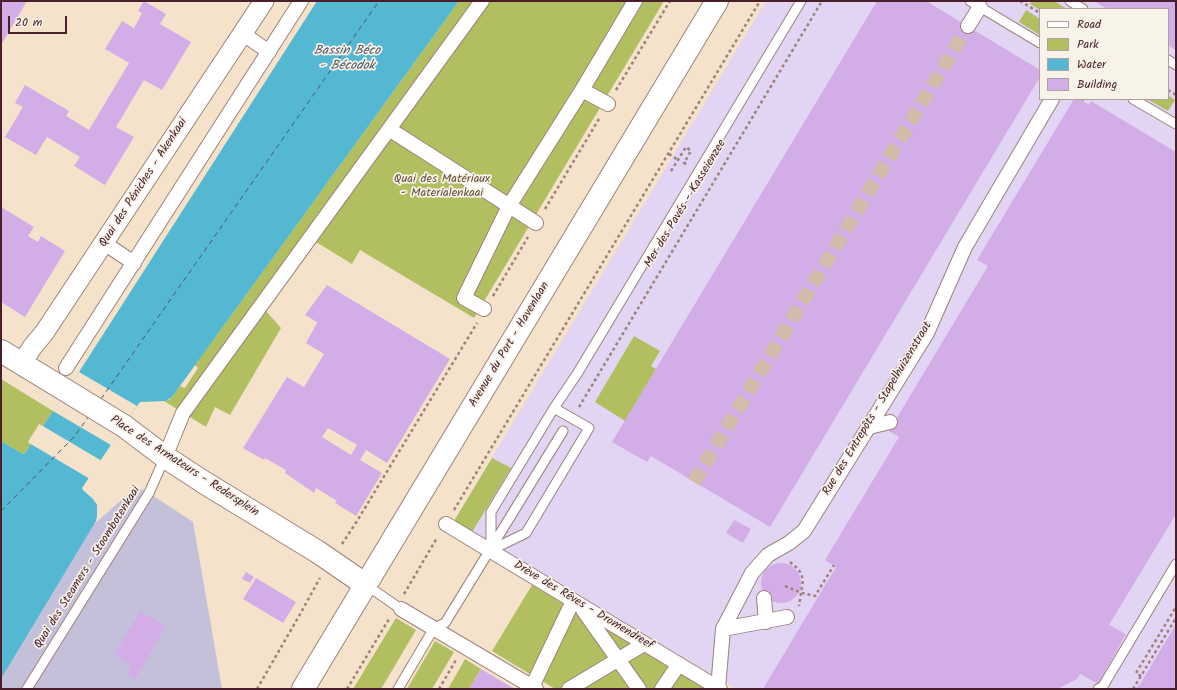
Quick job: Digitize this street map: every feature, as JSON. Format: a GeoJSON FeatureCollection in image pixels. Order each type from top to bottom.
{"type":"FeatureCollection","features":[{"type":"Feature","properties":{"kind":"street","name":"Quai des Péniches - Akenkaai"},"geometry":{"type":"LineString","coordinates":[[22,363],[33,346],[44,334],[264,1]]}},
{"type":"Feature","properties":{"kind":"street"},"geometry":{"type":"LineString","coordinates":[[66,368],[270,52],[301,1]]}},
{"type":"Feature","properties":{"kind":"street"},"geometry":{"type":"LineString","coordinates":[[165,457],[183,412],[482,1]]}},
{"type":"Feature","properties":{"kind":"street"},"geometry":{"type":"LineString","coordinates":[[484,309],[464,298],[509,206],[582,90],[635,1]]}},
{"type":"Feature","properties":{"kind":"street","name":"Avenue du Port - Havenlaan"},"geometry":{"type":"LineString","coordinates":[[303,689],[717,1]]}},
{"type":"Feature","properties":{"kind":"street"},"geometry":{"type":"LineString","coordinates":[[968,26],[975,4]]}},
{"type":"Feature","properties":{"kind":"street"},"geometry":{"type":"LineString","coordinates":[[242,33],[270,52]]}},
{"type":"Feature","properties":{"kind":"street"},"geometry":{"type":"LineString","coordinates":[[582,90],[608,104]]}},
{"type":"Feature","properties":{"kind":"street","name":"Rue des Entrepôts - Stapelhuizenstraat"},"geometry":{"type":"LineString","coordinates":[[718,689],[723,629],[752,573],[768,555],[789,543],[804,531],[927,333],[965,247],[1051,100]]}},
{"type":"Feature","properties":{"kind":"street"},"geometry":{"type":"LineString","coordinates":[[389,129],[536,224]]}},
{"type":"Feature","properties":{"kind":"street"},"geometry":{"type":"LineString","coordinates":[[104,243],[134,263]]}},
{"type":"Feature","properties":{"kind":"street","name":"Place des Armateurs - Redersplein"},"geometry":{"type":"LineString","coordinates":[[1,350],[66,392],[124,426],[165,457],[221,494],[331,561],[366,585]]}},
{"type":"Feature","properties":{"kind":"street"},"geometry":{"type":"LineString","coordinates":[[868,427],[890,422]]}},
{"type":"Feature","properties":{"kind":"street","name":"Drève des Rêves - Dromendreef"},"geometry":{"type":"LineString","coordinates":[[446,524],[718,689]]}},
{"type":"Feature","properties":{"kind":"street"},"geometry":{"type":"LineString","coordinates":[[399,607],[533,688],[577,603],[639,689]]}},
{"type":"Feature","properties":{"kind":"street"},"geometry":{"type":"LineString","coordinates":[[723,629],[766,607],[787,617]]}},
{"type":"Feature","properties":{"kind":"street"},"geometry":{"type":"LineString","coordinates":[[569,689],[644,644]]}},
{"type":"Feature","properties":{"kind":"street"},"geometry":{"type":"LineString","coordinates":[[662,689],[679,664]]}},
{"type":"Feature","properties":{"kind":"lane","name":"Mer des Pavés - Kasseienzee"},"geometry":{"type":"LineString","coordinates":[[491,550],[491,512],[554,408],[577,374],[801,1]]}},
{"type":"Feature","properties":{"kind":"lane"},"geometry":{"type":"LineString","coordinates":[[1070,1],[1081,8]]}},
{"type":"Feature","properties":{"kind":"lane"},"geometry":{"type":"LineString","coordinates":[[975,4],[1039,42]]}},
{"type":"Feature","properties":{"kind":"lane"},"geometry":{"type":"LineString","coordinates":[[1135,100],[1176,124]]}},
{"type":"Feature","properties":{"kind":"lane"},"geometry":{"type":"LineString","coordinates":[[491,550],[526,534],[589,428],[554,408]]}},
{"type":"Feature","properties":{"kind":"lane"},"geometry":{"type":"LineString","coordinates":[[398,689],[434,628],[445,623],[563,431]]}},
{"type":"Feature","properties":{"kind":"lane","name":"Quai des Steamers - Stoombotenkaai"},"geometry":{"type":"LineString","coordinates":[[27,689],[149,493],[165,457]]}},
{"type":"Feature","properties":{"kind":"lane"},"geometry":{"type":"LineString","coordinates":[[1098,689],[1103,686],[1176,564]]}},
{"type":"Feature","properties":{"kind":"lane"},"geometry":{"type":"LineString","coordinates":[[366,585],[399,607]]}},
{"type":"Feature","properties":{"kind":"path"},"geometry":{"type":"LineString","coordinates":[[331,561],[357,521],[670,1]]}},
{"type":"Feature","properties":{"kind":"path"},"geometry":{"type":"LineString","coordinates":[[347,689],[399,607],[446,524],[760,1]]}},
{"type":"Feature","properties":{"kind":"path","name":"Mer des Pavés - Kasseienzee"},"geometry":{"type":"LineString","coordinates":[[572,419],[822,1]]}},
{"type":"Feature","properties":{"kind":"path"},"geometry":{"type":"LineString","coordinates":[[1020,1],[1039,12]]}},
{"type":"Feature","properties":{"kind":"path"},"geometry":{"type":"LineString","coordinates":[[671,171],[686,147],[691,151],[684,163],[686,164]]}},
{"type":"Feature","properties":{"kind":"path"},"geometry":{"type":"LineString","coordinates":[[669,154],[678,160]]}},
{"type":"Feature","properties":{"kind":"path"},"geometry":{"type":"LineString","coordinates":[[782,561],[790,562],[801,573],[803,580],[799,608]]}},
{"type":"Feature","properties":{"kind":"path"},"geometry":{"type":"LineString","coordinates":[[786,586],[802,593],[815,596],[834,565]]}},
{"type":"Feature","properties":{"kind":"path"},"geometry":{"type":"LineString","coordinates":[[257,689],[300,616],[314,587]]}},
{"type":"Feature","properties":{"kind":"path"},"geometry":{"type":"LineString","coordinates":[[1141,676],[1136,673],[1176,607]]}},
{"type":"Feature","properties":{"kind":"path"},"geometry":{"type":"LineString","coordinates":[[1133,689],[1176,618]]}},
{"type":"Feature","properties":{"kind":"path"},"geometry":{"type":"LineString","coordinates":[[439,689],[465,646]]}},
{"type":"Feature","properties":{"kind":"shaded area"},"geometry":{"type":"Polygon","coordinates":[[[766,1],[1176,1],[1176,689],[736,689],[454,521],[766,1]]]}},
{"type":"Feature","properties":{"kind":"shaded area"},"geometry":{"type":"Polygon","coordinates":[[[136,487],[149,493],[193,522],[222,689],[1,689],[1,679],[93,525],[136,487]]]}},
{"type":"Feature","properties":{"kind":"green space","name":"Quai des Matériaux - Materialenkaai"},"geometry":{"type":"Polygon","coordinates":[[[459,1],[664,1],[474,318],[360,250],[352,264],[316,242],[266,311],[281,328],[230,415],[215,407],[206,427],[164,401],[169,400],[180,386],[185,388],[198,368],[195,365],[459,1]]]}},
{"type":"Feature","properties":{"kind":"green space"},"geometry":{"type":"Polygon","coordinates":[[[1032,1],[1054,1],[1065,8],[1039,8],[1039,9],[1030,4],[1032,1]]]}},
{"type":"Feature","properties":{"kind":"green space"},"geometry":{"type":"Polygon","coordinates":[[[1026,10],[1039,18],[1039,34],[1019,22],[1026,10]]]}},
{"type":"Feature","properties":{"kind":"green space"},"geometry":{"type":"Polygon","coordinates":[[[1169,96],[1175,100],[1168,111],[1149,100],[1169,100],[1169,96]]]}},
{"type":"Feature","properties":{"kind":"green space"},"geometry":{"type":"Polygon","coordinates":[[[634,336],[660,351],[651,366],[656,369],[625,421],[595,402],[634,336]]]}},
{"type":"Feature","properties":{"kind":"green space"},"geometry":{"type":"Polygon","coordinates":[[[1,379],[53,411],[43,426],[39,424],[28,442],[31,444],[23,454],[1,441],[1,379]]]}},
{"type":"Feature","properties":{"kind":"green space"},"geometry":{"type":"Polygon","coordinates":[[[492,458],[511,468],[472,532],[454,521],[492,458]]]}},
{"type":"Feature","properties":{"kind":"green space"},"geometry":{"type":"Polygon","coordinates":[[[532,585],[567,606],[533,676],[492,651],[532,585]]]}},
{"type":"Feature","properties":{"kind":"green space"},"geometry":{"type":"Polygon","coordinates":[[[572,609],[584,616],[614,658],[563,689],[555,689],[539,679],[572,609]]]}},
{"type":"Feature","properties":{"kind":"green space"},"geometry":{"type":"Polygon","coordinates":[[[396,618],[416,630],[381,689],[353,689],[396,618]]]}},
{"type":"Feature","properties":{"kind":"green space"},"geometry":{"type":"Polygon","coordinates":[[[597,623],[635,647],[619,656],[597,623]]]}},
{"type":"Feature","properties":{"kind":"green space"},"geometry":{"type":"Polygon","coordinates":[[[435,641],[454,652],[432,689],[407,689],[435,641]]]}},
{"type":"Feature","properties":{"kind":"green space"},"geometry":{"type":"Polygon","coordinates":[[[641,650],[672,669],[658,689],[642,689],[623,661],[641,650]]]}},
{"type":"Feature","properties":{"kind":"green space"},"geometry":{"type":"Polygon","coordinates":[[[465,659],[481,669],[469,689],[448,689],[465,659]]]}},
{"type":"Feature","properties":{"kind":"green space"},"geometry":{"type":"Polygon","coordinates":[[[618,664],[635,689],[574,689],[618,664]]]}},
{"type":"Feature","properties":{"kind":"green space"},"geometry":{"type":"Polygon","coordinates":[[[677,672],[706,689],[665,689],[677,672]]]}},
{"type":"Feature","properties":{"kind":"water","name":"Bassin Béco - Bécodok"},"geometry":{"type":"Polygon","coordinates":[[[317,1],[459,1],[172,397],[166,401],[140,402],[137,406],[82,488],[97,505],[96,521],[1,679],[1,441],[23,454],[25,453],[79,372],[317,1]]]}},
{"type":"Feature","properties":{"kind":"pier"},"geometry":{"type":"Polygon","coordinates":[[[79,372],[137,406],[111,445],[53,411],[79,372]]]}},
{"type":"Feature","properties":{"kind":"pier"},"geometry":{"type":"Polygon","coordinates":[[[41,425],[102,461],[90,479],[29,443],[41,425]]]}},
{"type":"Feature","properties":{"kind":"building"},"geometry":{"type":"Polygon","coordinates":[[[1,1],[27,1],[1,45],[1,1]]]}},
{"type":"Feature","properties":{"kind":"building"},"geometry":{"type":"Polygon","coordinates":[[[144,1],[166,14],[160,24],[191,42],[162,90],[144,80],[116,127],[134,137],[105,185],[74,166],[80,157],[47,137],[36,155],[5,137],[23,107],[15,103],[25,85],[69,111],[66,116],[89,130],[129,63],[105,49],[122,21],[134,28],[142,13],[138,11],[144,1]]]}},
{"type":"Feature","properties":{"kind":"building"},"geometry":{"type":"Polygon","coordinates":[[[877,1],[926,1],[1039,69],[1039,79],[770,527],[651,456],[647,462],[612,442],[877,1]]]}},
{"type":"Feature","properties":{"kind":"building"},"geometry":{"type":"Polygon","coordinates":[[[1094,1],[1176,1],[1176,50],[1169,46],[1169,8],[1105,8],[1094,1]]]}},
{"type":"Feature","properties":{"kind":"building"},"geometry":{"type":"Polygon","coordinates":[[[1073,100],[1082,100],[1089,105],[1091,101],[1176,152],[1176,514],[1109,625],[1126,634],[1098,684],[1080,674],[1077,679],[1057,689],[763,689],[836,567],[825,560],[899,437],[889,431],[988,266],[977,260],[1073,100]]]}},
{"type":"Feature","properties":{"kind":"building"},"geometry":{"type":"Polygon","coordinates":[[[1,207],[34,227],[28,236],[38,242],[41,236],[65,251],[25,317],[1,302],[1,207]]]}},
{"type":"Feature","properties":{"kind":"building"},"geometry":{"type":"Polygon","coordinates":[[[327,285],[450,359],[387,463],[366,450],[360,460],[382,473],[356,516],[335,503],[337,501],[316,488],[314,493],[285,473],[286,470],[243,448],[287,377],[304,387],[324,354],[306,343],[317,322],[305,315],[327,285]],[[328,428],[322,437],[351,455],[357,445],[328,428]]]}},
{"type":"Feature","properties":{"kind":"building"},"geometry":{"type":"Polygon","coordinates":[[[734,520],[751,529],[743,543],[726,533],[734,520]]]}},
{"type":"Feature","properties":{"kind":"building"},"geometry":{"type":"Polygon","coordinates":[[[781,563],[795,569],[801,583],[795,597],[781,603],[767,597],[761,583],[767,569],[781,563]]]}},
{"type":"Feature","properties":{"kind":"building"},"geometry":{"type":"Polygon","coordinates":[[[246,572],[254,577],[250,583],[242,579],[246,572]]]}},
{"type":"Feature","properties":{"kind":"building"},"geometry":{"type":"Polygon","coordinates":[[[256,578],[296,602],[283,623],[243,599],[256,578]]]}},
{"type":"Feature","properties":{"kind":"building"},"geometry":{"type":"Polygon","coordinates":[[[140,611],[166,626],[135,679],[127,674],[132,666],[114,655],[140,611]]]}},
{"type":"Feature","properties":{"kind":"building"},"geometry":{"type":"Polygon","coordinates":[[[1176,624],[1176,689],[1136,689],[1138,685],[1139,686],[1176,624]]]}},
{"type":"Feature","properties":{"kind":"building"},"geometry":{"type":"Polygon","coordinates":[[[481,669],[515,689],[469,689],[481,669]]]}},
{"type":"Feature","properties":{"kind":"ferry route"},"geometry":{"type":"LineString","coordinates":[[101,399],[379,1]]}},
{"type":"Feature","properties":{"kind":"ferry route"},"geometry":{"type":"LineString","coordinates":[[1,511],[74,437],[89,416]]}},
{"type":"Feature","properties":{"kind":"tunnel"},"geometry":{"type":"LineString","coordinates":[[694,482],[968,26]]}}]}
